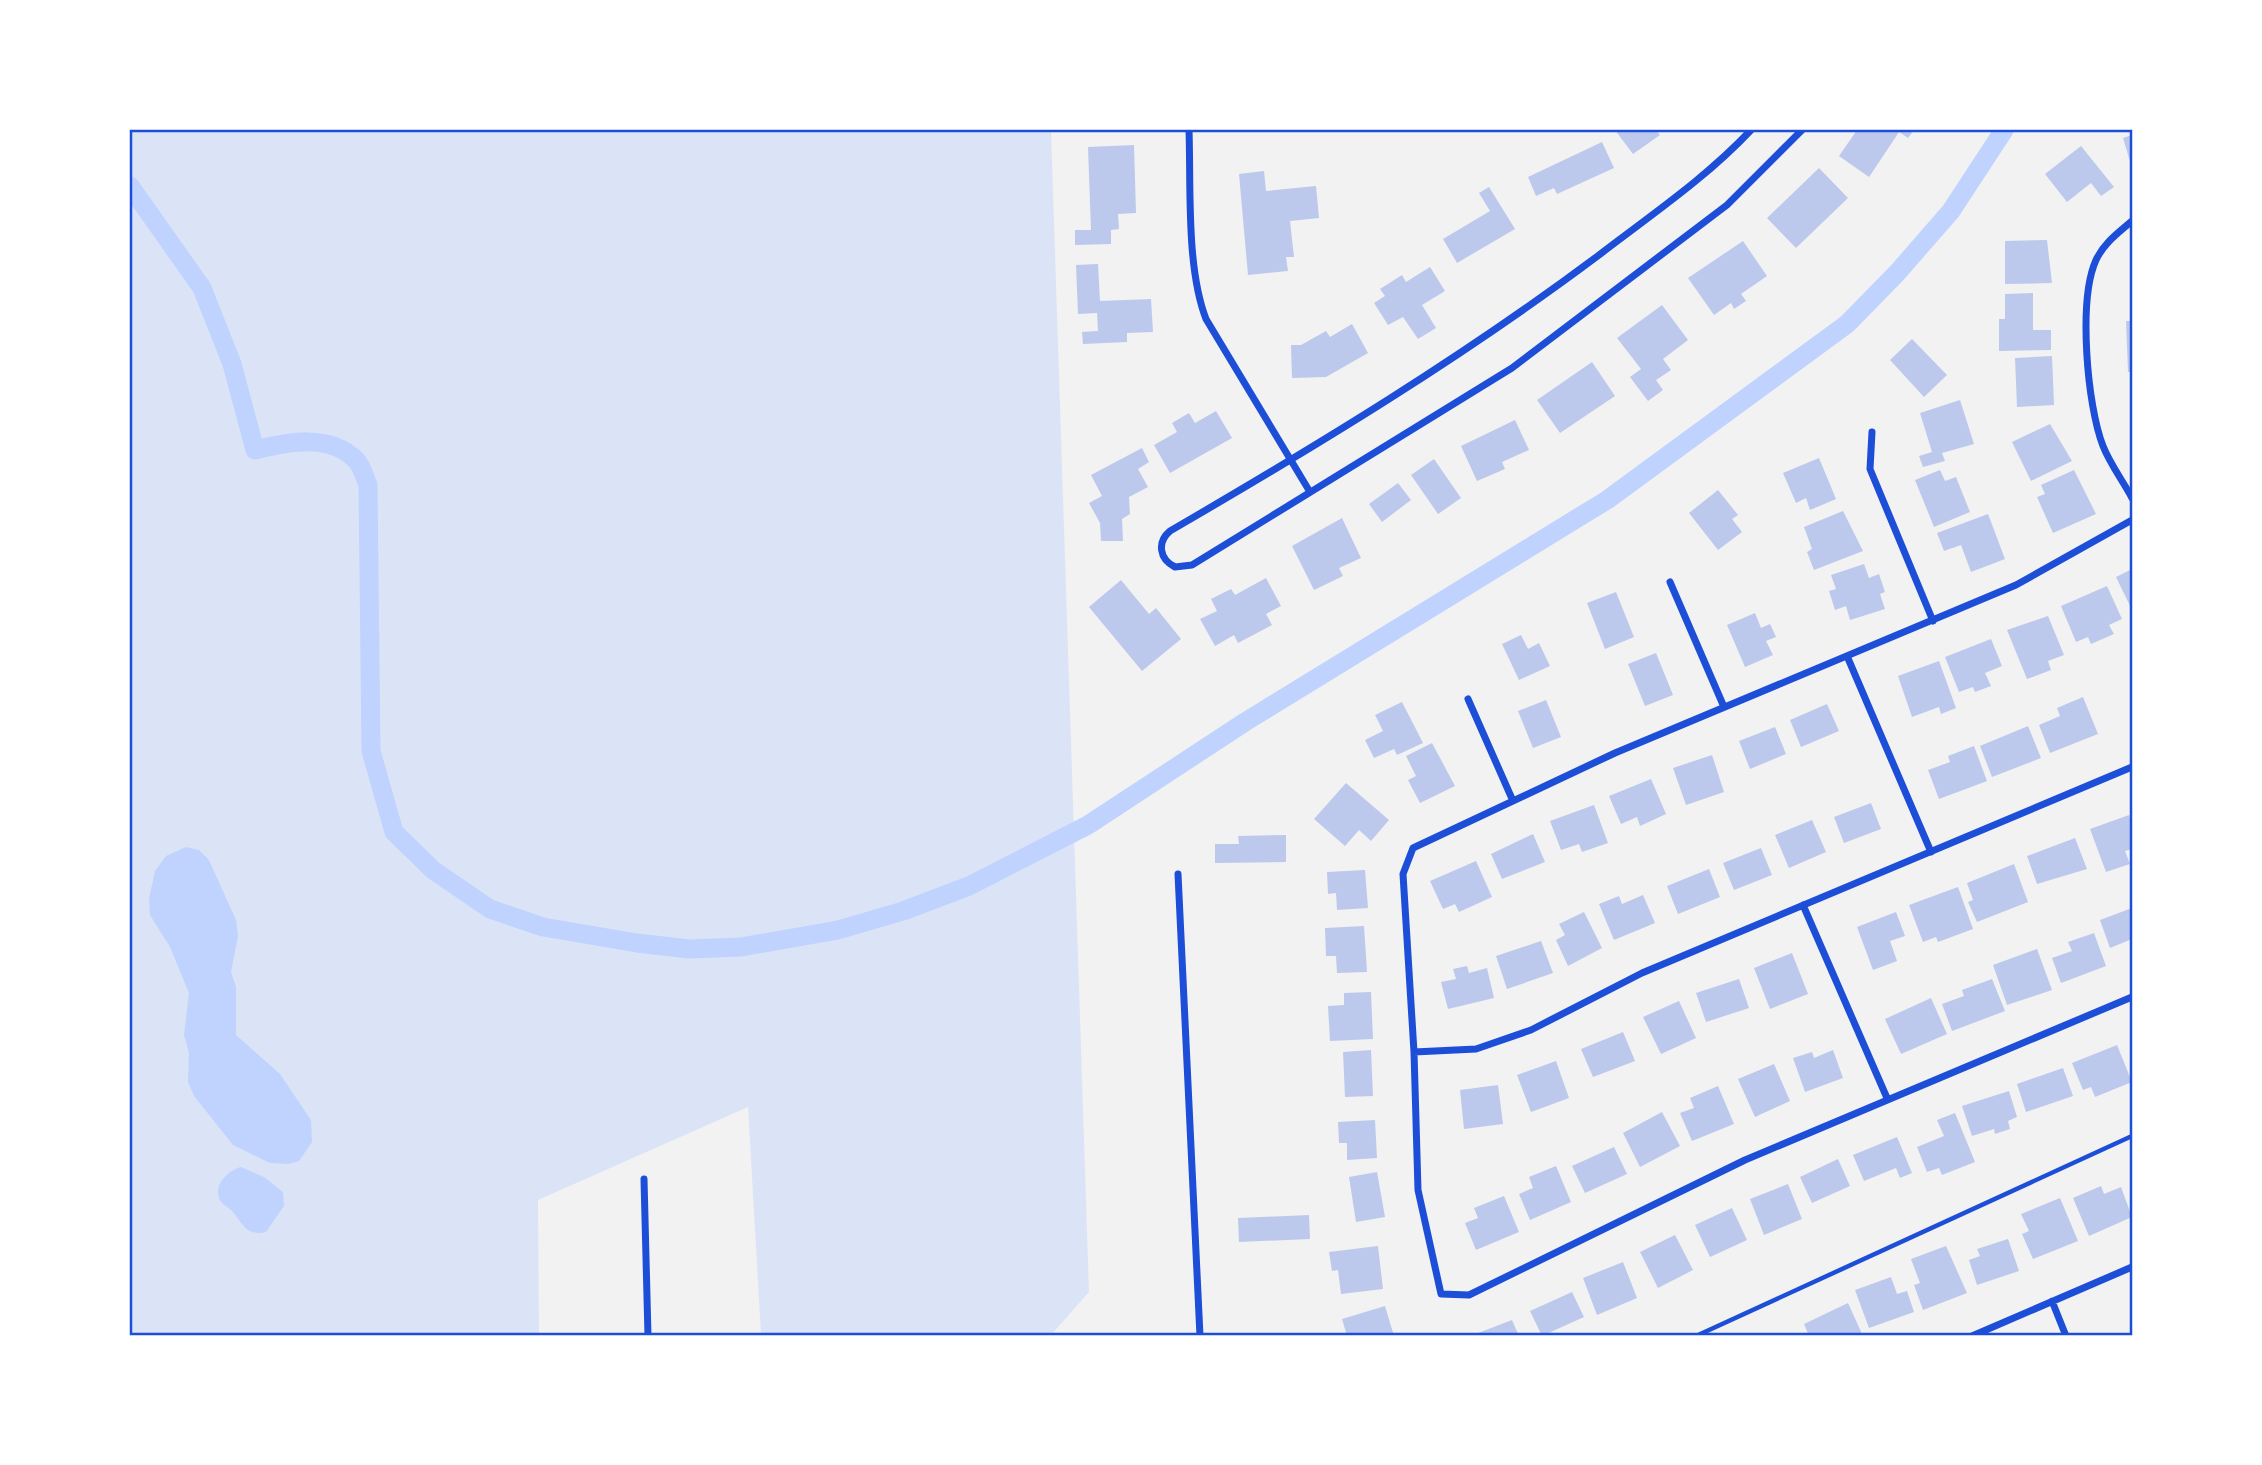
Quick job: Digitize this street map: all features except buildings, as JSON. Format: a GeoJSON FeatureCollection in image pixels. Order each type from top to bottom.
{"type":"FeatureCollection","features":[{"type":"Feature","properties":{"kind":"street"},"geometry":{"type":"LineString","coordinates":[[1189,130],[1195,276],[1199,302],[1206,319],[1310,492]]}},
{"type":"Feature","properties":{"kind":"street"},"geometry":{"type":"LineString","coordinates":[[1751,130],[1688,187],[1471,348],[1292,460],[1170,531],[1163,537],[1161,547],[1164,557],[1175,567],[1192,565],[1522,361],[1727,205],[1802,130]]}},
{"type":"Feature","properties":{"kind":"street"},"geometry":{"type":"LineString","coordinates":[[2133,221],[2109,239],[2096,260],[2088,288],[2088,354],[2092,409],[2104,448],[2133,498]]}},
{"type":"Feature","properties":{"kind":"street"},"geometry":{"type":"LineString","coordinates":[[1872,432],[1870,469],[1933,621]]}},
{"type":"Feature","properties":{"kind":"street"},"geometry":{"type":"LineString","coordinates":[[2133,520],[2047,569],[1933,621],[1615,753],[1413,848],[1403,874],[1414,1052],[1418,1190],[1441,1294],[1469,1296],[1745,1160],[1887,1098],[2133,997]]}},
{"type":"Feature","properties":{"kind":"street"},"geometry":{"type":"LineString","coordinates":[[1670,582],[1724,708]]}},
{"type":"Feature","properties":{"kind":"street"},"geometry":{"type":"LineString","coordinates":[[1847,656],[1931,852]]}},
{"type":"Feature","properties":{"kind":"street"},"geometry":{"type":"LineString","coordinates":[[1468,699],[1513,801]]}},
{"type":"Feature","properties":{"kind":"street"},"geometry":{"type":"LineString","coordinates":[[1414,1052],[1476,1049],[1531,1030],[1642,973],[2133,767]]}},
{"type":"Feature","properties":{"kind":"street"},"geometry":{"type":"LineString","coordinates":[[1178,874],[1200,1335]]}},
{"type":"Feature","properties":{"kind":"street"},"geometry":{"type":"LineString","coordinates":[[1803,905],[1887,1098]]}},
{"type":"Feature","properties":{"kind":"street"},"geometry":{"type":"LineString","coordinates":[[644,1179],[648,1335]]}},
{"type":"Feature","properties":{"kind":"street"},"geometry":{"type":"LineString","coordinates":[[1972,1335],[2133,1267]]}},
{"type":"Feature","properties":{"kind":"street"},"geometry":{"type":"LineString","coordinates":[[2052,1301],[2066,1335]]}},
{"type":"Feature","properties":{"kind":"lane"},"geometry":{"type":"LineString","coordinates":[[1696,1335],[2133,1136]]}},
{"type":"Feature","properties":{"kind":"shaded area"},"geometry":{"type":"Polygon","coordinates":[[[130,130],[1051,130],[1089,1292],[1051,1335],[761,1335],[748,1107],[538,1200],[539,1335],[130,1336],[130,130]]]}},
{"type":"Feature","properties":{"kind":"water"},"geometry":{"type":"Polygon","coordinates":[[[186,847],[199,850],[209,860],[236,920],[238,936],[231,972],[236,987],[236,1035],[280,1074],[311,1120],[312,1142],[299,1161],[288,1164],[270,1163],[233,1145],[194,1096],[188,1082],[189,1053],[184,1035],[189,993],[170,947],[150,915],[149,899],[155,871],[166,856],[186,847]]]}},
{"type":"Feature","properties":{"kind":"water"},"geometry":{"type":"Polygon","coordinates":[[[241,1167],[264,1177],[283,1192],[284,1206],[266,1232],[250,1231],[220,1200],[218,1189],[223,1179],[241,1167]]]}},
{"type":"Feature","properties":{"kind":"waterway"},"geometry":{"type":"LineString","coordinates":[[130,186],[202,288],[232,364],[255,450],[281,444],[321,443],[345,451],[356,460],[363,472],[368,485],[371,751],[394,832],[433,870],[490,909],[543,927],[689,949],[741,947],[838,930],[903,911],[969,886],[1088,825],[1245,722],[1607,500],[1847,324],[1897,273],[1951,211],[2004,130]]}}]}
